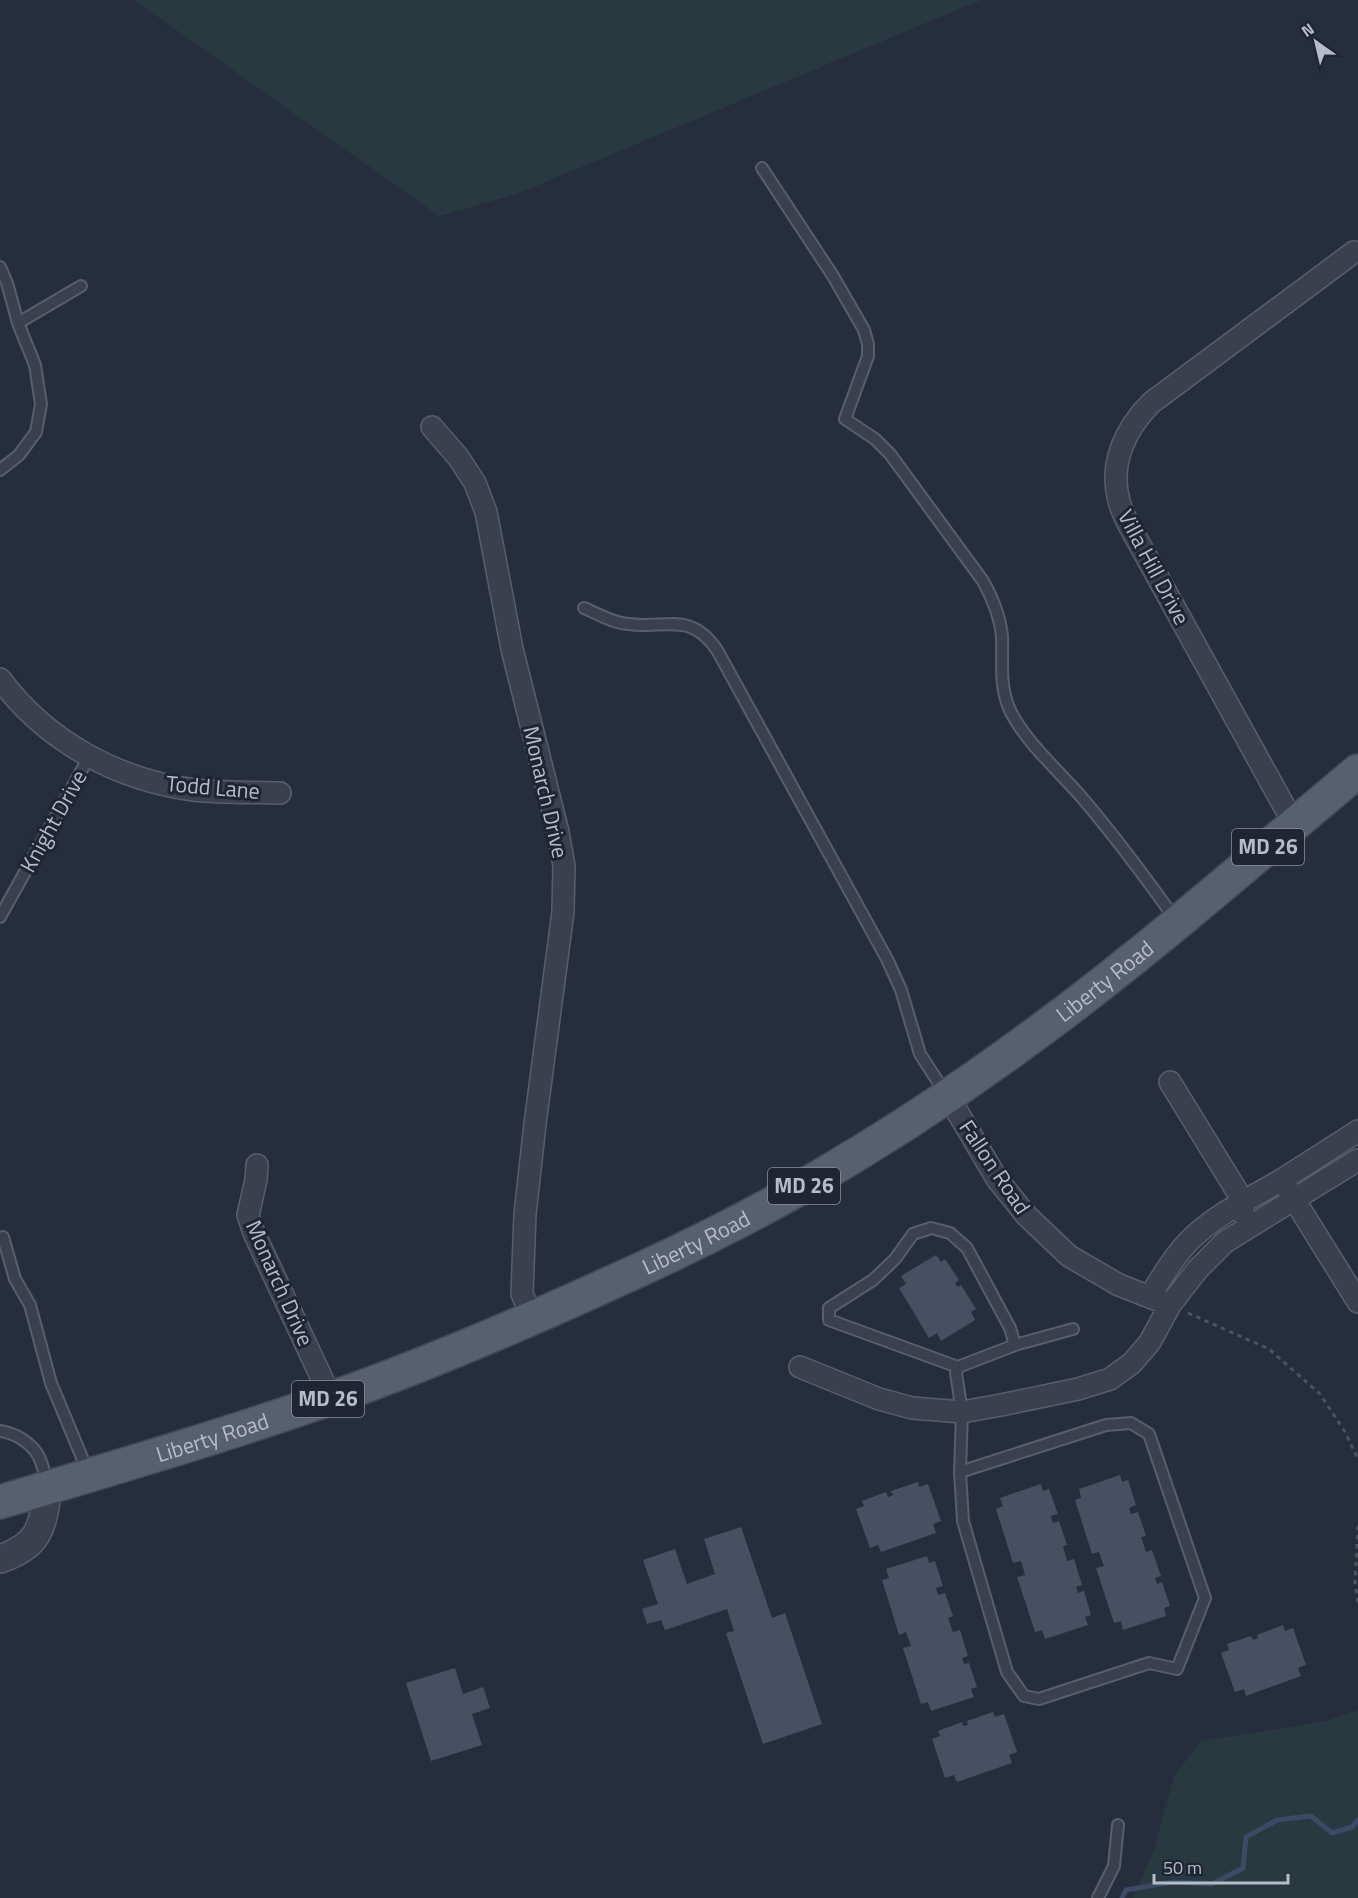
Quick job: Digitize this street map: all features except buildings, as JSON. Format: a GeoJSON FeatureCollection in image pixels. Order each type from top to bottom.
{"type":"FeatureCollection","features":[{"type":"Feature","properties":{"kind":"main road","name":"Liberty Road"},"geometry":{"type":"LineString","coordinates":[[0,1502],[212,1438],[332,1398],[443,1356],[654,1264],[752,1214],[842,1163],[948,1096],[1040,1031],[1177,922],[1358,771]]}},
{"type":"Feature","properties":{"kind":"street","name":"Villa Hill Drive"},"geometry":{"type":"LineString","coordinates":[[1294,824],[1130,527],[1119,503],[1116,483],[1118,458],[1127,433],[1137,417],[1151,403],[1354,252]]}},
{"type":"Feature","properties":{"kind":"street","name":"Monarch Drive"},"geometry":{"type":"LineString","coordinates":[[432,427],[475,483],[486,512],[512,649],[558,832],[564,866],[563,912],[525,1214],[522,1294],[533,1318]]}},
{"type":"Feature","properties":{"kind":"street","name":"Todd Lane"},"geometry":{"type":"LineString","coordinates":[[0,679],[34,717],[63,741],[89,757],[146,780],[194,790],[280,793]]}},
{"type":"Feature","properties":{"kind":"street"},"geometry":{"type":"LineString","coordinates":[[1170,1082],[1242,1201],[1243,1230]]}},
{"type":"Feature","properties":{"kind":"street","name":"Fallon Road"},"geometry":{"type":"LineString","coordinates":[[948,1096],[997,1179],[1026,1215],[1069,1256],[1119,1285],[1170,1305]]}},
{"type":"Feature","properties":{"kind":"street"},"geometry":{"type":"LineString","coordinates":[[1150,1296],[1190,1240],[1242,1201],[1282,1179],[1358,1131]]}},
{"type":"Feature","properties":{"kind":"street"},"geometry":{"type":"LineString","coordinates":[[800,1367],[879,1399],[912,1408],[962,1412],[1078,1389],[1110,1379],[1132,1363],[1149,1342],[1170,1305],[1198,1269],[1225,1242],[1358,1160]]}},
{"type":"Feature","properties":{"kind":"street","name":"Monarch Drive"},"geometry":{"type":"LineString","coordinates":[[257,1165],[248,1215],[332,1398]]}},
{"type":"Feature","properties":{"kind":"street"},"geometry":{"type":"LineString","coordinates":[[1282,1179],[1358,1302]]}},
{"type":"Feature","properties":{"kind":"street"},"geometry":{"type":"LineString","coordinates":[[0,1559],[18,1553],[33,1540],[44,1514],[48,1488]]}},
{"type":"Feature","properties":{"kind":"lane"},"geometry":{"type":"LineString","coordinates":[[762,168],[833,276],[854,311],[868,344],[868,356],[845,419],[875,439],[890,454],[982,581],[993,599],[1000,622],[1001,672],[1004,692],[1010,709],[1038,748],[1108,828],[1177,922]]}},
{"type":"Feature","properties":{"kind":"lane"},"geometry":{"type":"LineString","coordinates":[[0,267],[18,323],[35,365],[41,404],[36,432],[19,455],[0,470]]}},
{"type":"Feature","properties":{"kind":"lane"},"geometry":{"type":"LineString","coordinates":[[18,323],[81,286]]}},
{"type":"Feature","properties":{"kind":"lane"},"geometry":{"type":"LineString","coordinates":[[584,608],[625,624],[682,624],[696,629],[708,638],[717,650],[887,959],[901,990],[920,1054],[948,1096]]}},
{"type":"Feature","properties":{"kind":"lane","name":"Knight Drive"},"geometry":{"type":"LineString","coordinates":[[0,917],[89,757]]}},
{"type":"Feature","properties":{"kind":"lane"},"geometry":{"type":"LineString","coordinates":[[1015,1346],[1010,1328],[967,1248],[950,1233],[931,1228],[913,1234],[895,1259],[873,1280],[829,1308],[829,1320],[958,1367],[1015,1346],[1073,1329]]}},
{"type":"Feature","properties":{"kind":"lane"},"geometry":{"type":"LineString","coordinates":[[3,1237],[15,1279],[30,1305],[51,1383],[89,1475]]}},
{"type":"Feature","properties":{"kind":"lane"},"geometry":{"type":"LineString","coordinates":[[958,1367],[956,1373],[962,1412],[960,1472],[963,1521],[1006,1672],[1024,1696],[1039,1699],[1149,1663],[1177,1669],[1205,1598],[1149,1434],[1131,1423],[1107,1425],[960,1472]]}},
{"type":"Feature","properties":{"kind":"lane"},"geometry":{"type":"LineString","coordinates":[[0,1431],[19,1437],[31,1446],[39,1457],[48,1488]]}},
{"type":"Feature","properties":{"kind":"lane"},"geometry":{"type":"LineString","coordinates":[[1098,1898],[1114,1866],[1118,1826]]}},
{"type":"Feature","properties":{"kind":"path"},"geometry":{"type":"LineString","coordinates":[[1170,1305],[1269,1349],[1320,1394],[1345,1432],[1358,1459]]}},
{"type":"Feature","properties":{"kind":"path"},"geometry":{"type":"LineString","coordinates":[[1358,1526],[1355,1582],[1358,1602]]}},
{"type":"Feature","properties":{"kind":"shaded area"},"geometry":{"type":"Polygon","coordinates":[[[134,0],[981,0],[517,194],[439,216],[134,0]]]}},
{"type":"Feature","properties":{"kind":"shaded area"},"geometry":{"type":"Polygon","coordinates":[[[1358,1710],[1358,1898],[1133,1898],[1154,1850],[1174,1776],[1201,1741],[1326,1721],[1358,1710]]]}},
{"type":"Feature","properties":{"kind":"waterway"},"geometry":{"type":"LineString","coordinates":[[1122,1898],[1126,1890],[1173,1882],[1212,1884],[1243,1868],[1246,1837],[1277,1820],[1311,1816],[1332,1833],[1352,1827],[1358,1820]]}}]}
